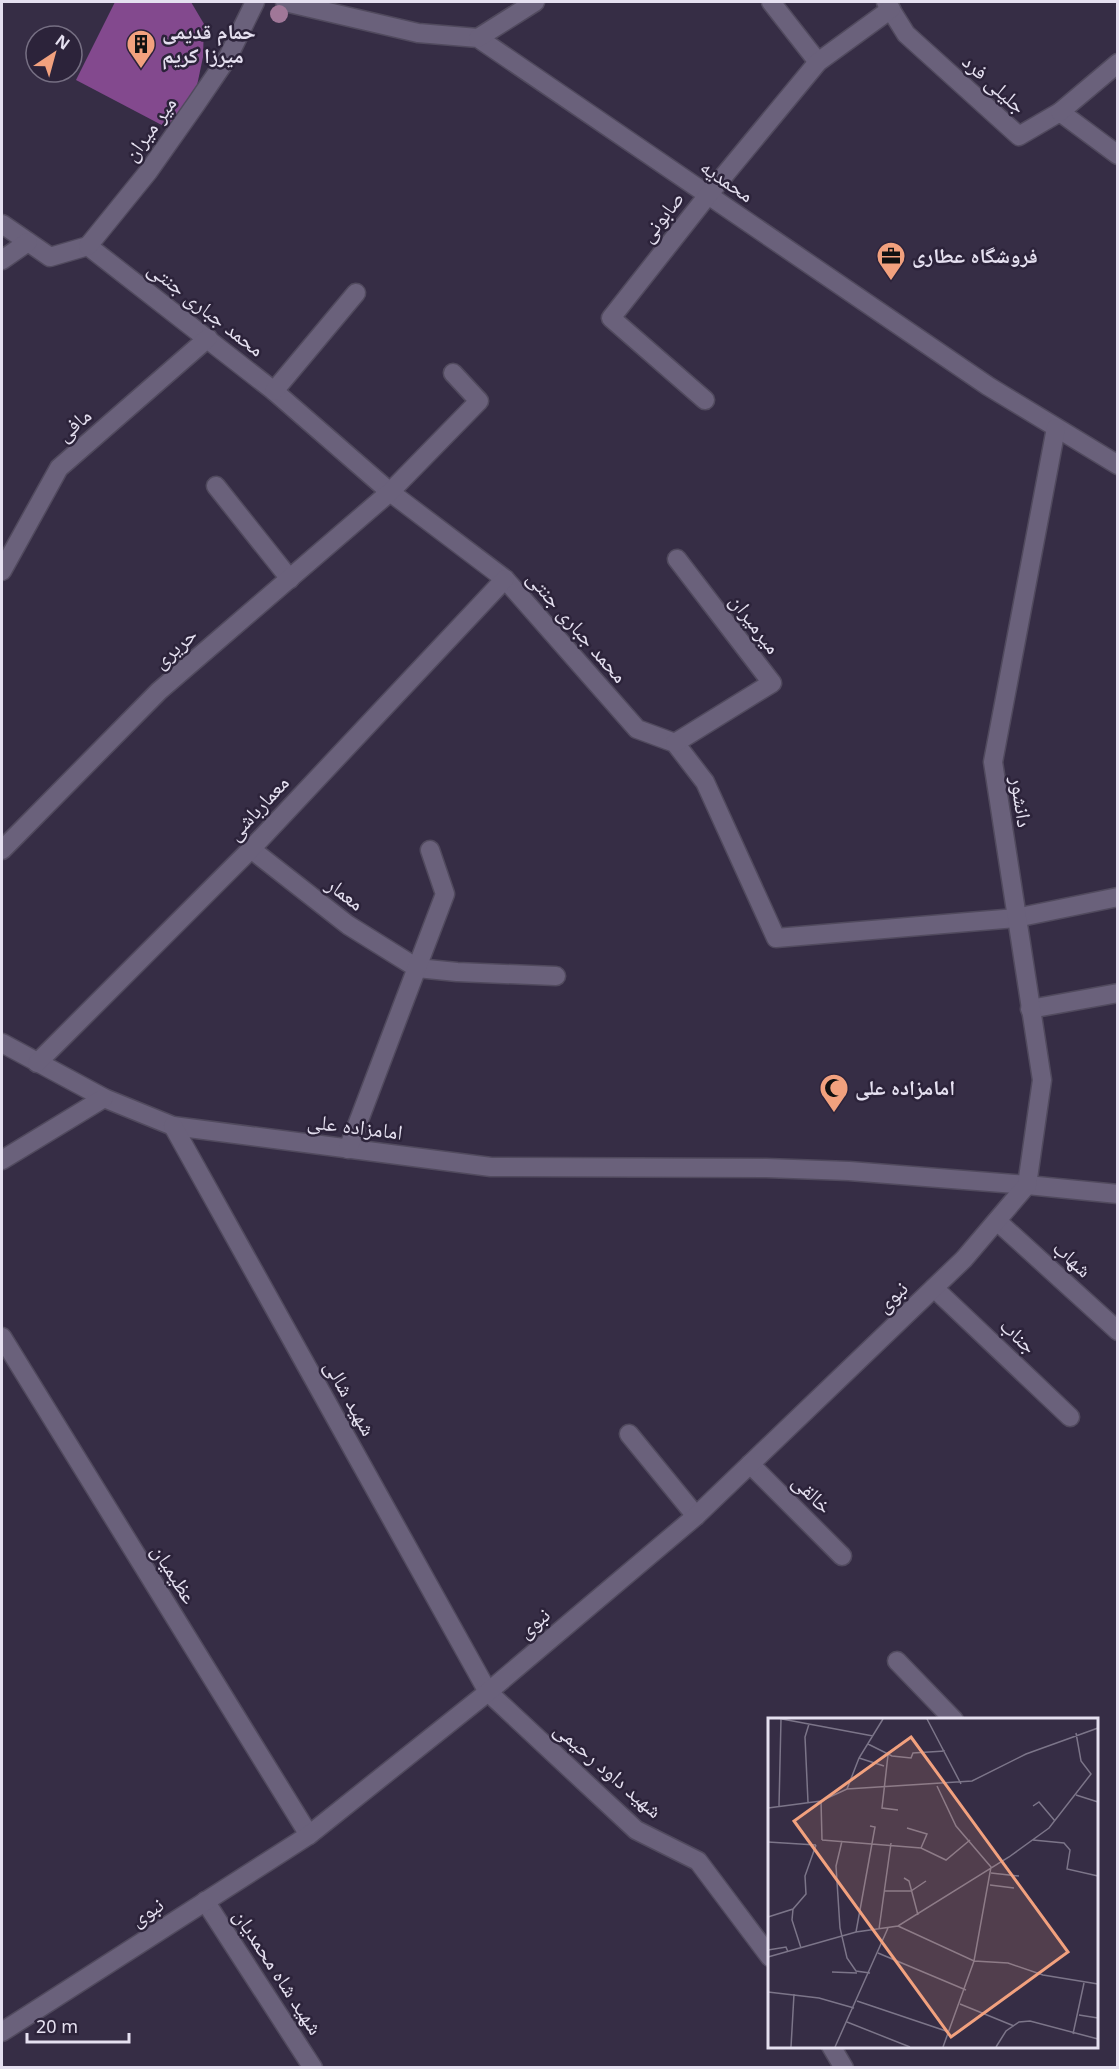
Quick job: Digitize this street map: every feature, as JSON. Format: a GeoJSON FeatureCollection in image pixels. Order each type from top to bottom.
{"type":"FeatureCollection","features":[{"type":"Feature","properties":{"kind":"street","name":"میر میران"},"geometry":{"type":"LineString","coordinates":[[88,246],[148,172],[196,104],[228,57],[255,2]]}},
{"type":"Feature","properties":{"kind":"street","name":"محمدیه"},"geometry":{"type":"LineString","coordinates":[[285,2],[322,6],[418,33],[478,38],[988,386],[1118,465]]}},
{"type":"Feature","properties":{"kind":"street"},"geometry":{"type":"LineString","coordinates":[[478,38],[535,2]]}},
{"type":"Feature","properties":{"kind":"street"},"geometry":{"type":"LineString","coordinates":[[771,2],[818,62]]}},
{"type":"Feature","properties":{"kind":"street","name":"صابونی"},"geometry":{"type":"LineString","coordinates":[[705,400],[611,318],[708,195],[818,62],[888,5]]}},
{"type":"Feature","properties":{"kind":"street","name":"جلیلی فرد"},"geometry":{"type":"LineString","coordinates":[[888,5],[906,34],[1019,136],[1059,112],[1118,155]]}},
{"type":"Feature","properties":{"kind":"street"},"geometry":{"type":"LineString","coordinates":[[1059,112],[1118,63]]}},
{"type":"Feature","properties":{"kind":"street"},"geometry":{"type":"LineString","coordinates":[[2,224],[50,257],[88,246]]}},
{"type":"Feature","properties":{"kind":"street"},"geometry":{"type":"LineString","coordinates":[[2,260],[27,242]]}},
{"type":"Feature","properties":{"kind":"street","name":"محمد جباری جنتی"},"geometry":{"type":"LineString","coordinates":[[88,246],[274,391],[390,492],[505,579],[636,729],[675,743]]}},
{"type":"Feature","properties":{"kind":"street"},"geometry":{"type":"LineString","coordinates":[[274,391],[356,293]]}},
{"type":"Feature","properties":{"kind":"street","name":"مافی"},"geometry":{"type":"LineString","coordinates":[[2,571],[59,468],[208,338]]}},
{"type":"Feature","properties":{"kind":"street","name":"حریری"},"geometry":{"type":"LineString","coordinates":[[2,850],[159,691],[390,492],[479,401],[453,373]]}},
{"type":"Feature","properties":{"kind":"street","name":"دانشور"},"geometry":{"type":"LineString","coordinates":[[1028,1185],[1042,1080],[993,762],[1056,428]]}},
{"type":"Feature","properties":{"kind":"street"},"geometry":{"type":"LineString","coordinates":[[216,486],[290,579]]}},
{"type":"Feature","properties":{"kind":"street","name":"میرمیران"},"geometry":{"type":"LineString","coordinates":[[675,743],[772,683],[677,559]]}},
{"type":"Feature","properties":{"kind":"street","name":"معمارباشی"},"geometry":{"type":"LineString","coordinates":[[37,1063],[251,849],[505,579]]}},
{"type":"Feature","properties":{"kind":"street"},"geometry":{"type":"LineString","coordinates":[[675,743],[705,782],[776,938],[1016,918],[1118,897]]}},
{"type":"Feature","properties":{"kind":"street","name":"معمار"},"geometry":{"type":"LineString","coordinates":[[251,849],[348,925],[417,968],[556,976]]}},
{"type":"Feature","properties":{"kind":"street"},"geometry":{"type":"LineString","coordinates":[[348,1149],[445,894],[430,850]]}},
{"type":"Feature","properties":{"kind":"street"},"geometry":{"type":"LineString","coordinates":[[1030,1009],[1118,993]]}},
{"type":"Feature","properties":{"kind":"street","name":"امامزاده علی"},"geometry":{"type":"LineString","coordinates":[[2,1043],[104,1098],[173,1126],[491,1167],[766,1168],[849,1171],[1118,1194]]}},
{"type":"Feature","properties":{"kind":"street"},"geometry":{"type":"LineString","coordinates":[[2,1160],[104,1098]]}},
{"type":"Feature","properties":{"kind":"street","name":"شهید شالی"},"geometry":{"type":"LineString","coordinates":[[173,1126],[488,1692]]}},
{"type":"Feature","properties":{"kind":"street","name":"نبوی"},"geometry":{"type":"LineString","coordinates":[[5,2024],[309,1835],[488,1692],[696,1516],[964,1259],[1028,1185]]}},
{"type":"Feature","properties":{"kind":"street","name":"شهاب"},"geometry":{"type":"LineString","coordinates":[[997,1221],[1118,1331]]}},
{"type":"Feature","properties":{"kind":"street","name":"جناب"},"geometry":{"type":"LineString","coordinates":[[934,1288],[1070,1417]]}},
{"type":"Feature","properties":{"kind":"street","name":"عظیمیان"},"geometry":{"type":"LineString","coordinates":[[2,1337],[309,1835]]}},
{"type":"Feature","properties":{"kind":"street"},"geometry":{"type":"LineString","coordinates":[[629,1434],[696,1516]]}},
{"type":"Feature","properties":{"kind":"street","name":"خالقی"},"geometry":{"type":"LineString","coordinates":[[750,1464],[842,1556]]}},
{"type":"Feature","properties":{"kind":"street"},"geometry":{"type":"LineString","coordinates":[[897,1661],[953,1718]]}},
{"type":"Feature","properties":{"kind":"street","name":"شهید داود رحیمی"},"geometry":{"type":"LineString","coordinates":[[488,1692],[636,1830],[698,1861],[768,1954]]}},
{"type":"Feature","properties":{"kind":"street","name":"شهید شاه محمدیان"},"geometry":{"type":"LineString","coordinates":[[205,1901],[313,2067]]}},
{"type":"Feature","properties":{"kind":"street"},"geometry":{"type":"LineString","coordinates":[[832,2048],[844,2067]]}},
{"type":"Feature","properties":{"kind":"building","name":"حمام قدیمی میرزا کریم"},"geometry":{"type":"Polygon","coordinates":[[[115,2],[191,2],[204,24],[203,57],[195,95],[175,132],[84,84],[84,64],[115,2]]]}},
{"type":"Feature","properties":{"kind":"place","name":"حمام قدیمی میرزا کریم"},"geometry":{"type":"Point","coordinates":[141,70]}},
{"type":"Feature","properties":{"kind":"place","name":"فروشگاه عطاری"},"geometry":{"type":"Point","coordinates":[891,282]}},
{"type":"Feature","properties":{"kind":"place","name":"امامزاده علی"},"geometry":{"type":"Point","coordinates":[834,1114]}}]}
